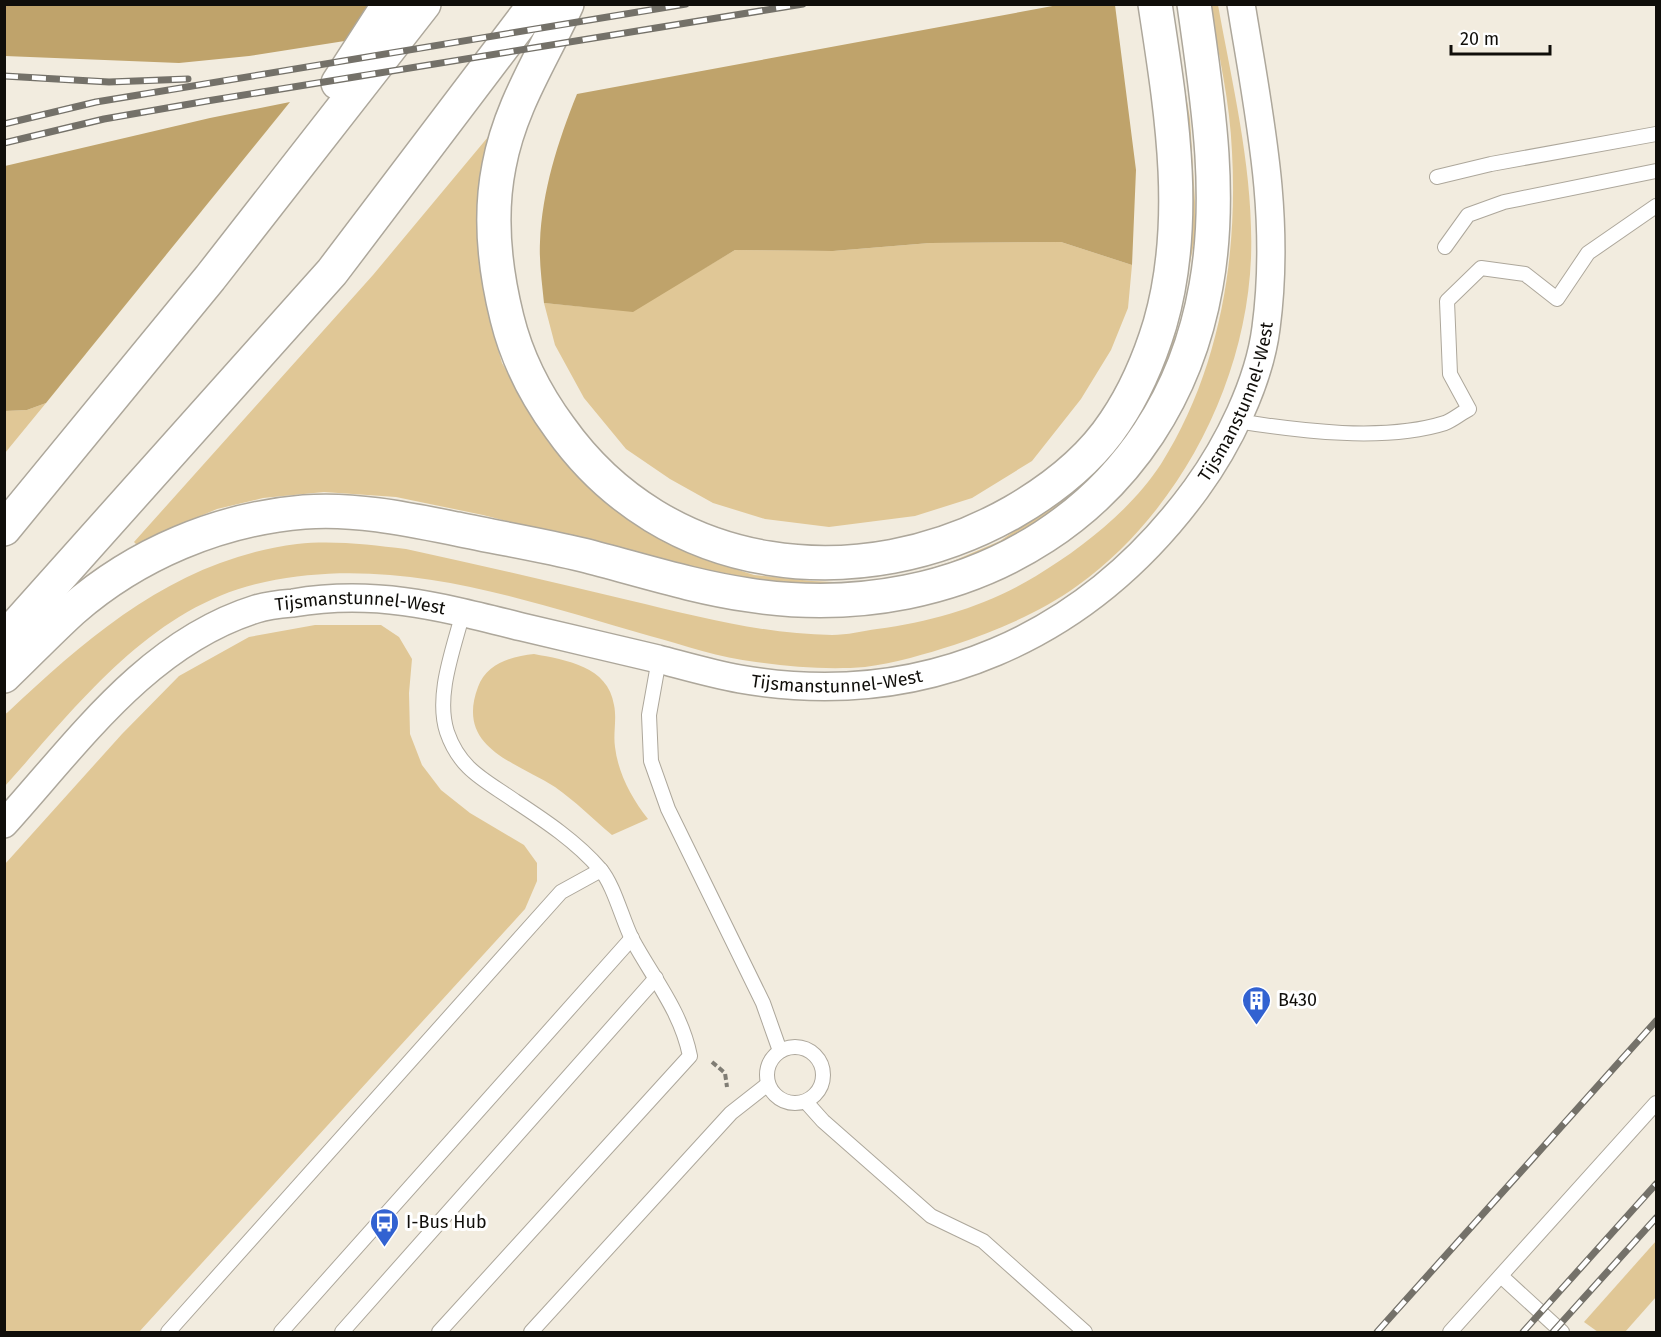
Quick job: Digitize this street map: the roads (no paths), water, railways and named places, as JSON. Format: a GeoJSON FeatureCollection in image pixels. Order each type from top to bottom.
{"type":"FeatureCollection","features":[{"type":"Feature","properties":{"kind":"highway"},"geometry":{"type":"LineString","coordinates":[[210,278],[389,4]]}},
{"type":"Feature","properties":{"kind":"highway"},"geometry":{"type":"LineString","coordinates":[[4,529],[210,278],[424,4]]}},
{"type":"Feature","properties":{"kind":"highway"},"geometry":{"type":"LineString","coordinates":[[4,639],[332,272],[535,4]]}},
{"type":"Feature","properties":{"kind":"highway"},"geometry":{"type":"LineString","coordinates":[[567,4],[516,105],[498,169],[495,256],[510,333],[524,370],[542,404],[579,455],[618,491],[658,519],[733,551],[772,560],[814,564],[860,563],[907,554],[955,539],[994,523],[1048,492],[1115,423],[1140,374],[1160,325],[1171,269],[1177,212],[1166,82],[1155,4]]}},
{"type":"Feature","properties":{"kind":"highway"},"geometry":{"type":"LineString","coordinates":[[4,676],[75,608],[152,554],[228,525],[306,512],[391,515],[578,554],[707,587],[796,601],[883,598],[934,587],[991,566],[1042,539],[1116,477],[1145,440],[1176,387],[1193,341],[1207,285],[1212,233],[1212,178],[1194,4]]}},
{"type":"Feature","properties":{"kind":"street","name":"Tijsmanstunnel-West"},"geometry":{"type":"LineString","coordinates":[[4,824],[136,679],[197,634],[258,608],[330,597],[404,600],[737,678],[796,686],[843,686],[889,682],[993,654],[1042,630],[1088,602],[1155,541],[1211,468],[1237,421],[1265,334],[1271,275],[1272,208],[1241,4]]}},
{"type":"Feature","properties":{"kind":"lane"},"geometry":{"type":"LineString","coordinates":[[1437,177],[1491,164],[1656,134]]}},
{"type":"Feature","properties":{"kind":"lane"},"geometry":{"type":"LineString","coordinates":[[1445,247],[1468,215],[1495,205],[1656,171]]}},
{"type":"Feature","properties":{"kind":"lane"},"geometry":{"type":"LineString","coordinates":[[1237,421],[1340,431],[1408,431],[1447,423],[1469,409],[1450,374],[1447,301],[1481,268],[1525,274],[1557,299],[1588,253],[1656,206]]}},
{"type":"Feature","properties":{"kind":"lane"},"geometry":{"type":"LineString","coordinates":[[439,1332],[690,1056],[687,1040],[672,1003],[632,939],[602,870],[560,833],[477,778],[456,754],[446,730],[444,694],[463,612]]}},
{"type":"Feature","properties":{"kind":"lane"},"geometry":{"type":"LineString","coordinates":[[659,659],[649,715],[651,761],[668,809],[763,1003],[780,1051]]}},
{"type":"Feature","properties":{"kind":"lane"},"geometry":{"type":"LineString","coordinates":[[168,1332],[561,892],[602,870]]}},
{"type":"Feature","properties":{"kind":"lane"},"geometry":{"type":"LineString","coordinates":[[281,1332],[632,939]]}},
{"type":"Feature","properties":{"kind":"lane"},"geometry":{"type":"LineString","coordinates":[[342,1332],[656,978]]}},
{"type":"Feature","properties":{"kind":"lane"},"geometry":{"type":"LineString","coordinates":[[798,1047],[807,1050],[821,1062],[824,1081],[820,1090],[806,1102],[787,1103],[772,1092],[768,1084],[768,1065],[780,1051],[798,1047]]}},
{"type":"Feature","properties":{"kind":"lane"},"geometry":{"type":"LineString","coordinates":[[531,1332],[731,1113],[768,1084]]}},
{"type":"Feature","properties":{"kind":"lane"},"geometry":{"type":"LineString","coordinates":[[806,1102],[823,1120],[931,1216],[983,1241],[1085,1332]]}},
{"type":"Feature","properties":{"kind":"lane"},"geometry":{"type":"LineString","coordinates":[[1450,1332],[1656,1102]]}},
{"type":"Feature","properties":{"kind":"lane"},"geometry":{"type":"LineString","coordinates":[[1501,1276],[1562,1332]]}},
{"type":"Feature","properties":{"kind":"railway"},"geometry":{"type":"LineString","coordinates":[[4,124],[96,102],[686,4]]}},
{"type":"Feature","properties":{"kind":"railway"},"geometry":{"type":"LineString","coordinates":[[4,143],[104,119],[207,101],[803,4]]}},
{"type":"Feature","properties":{"kind":"railway"},"geometry":{"type":"LineString","coordinates":[[4,76],[109,82],[188,79]]}},
{"type":"Feature","properties":{"kind":"railway"},"geometry":{"type":"LineString","coordinates":[[1377,1332],[1656,1021]]}},
{"type":"Feature","properties":{"kind":"railway"},"geometry":{"type":"LineString","coordinates":[[1523,1332],[1656,1184]]}},
{"type":"Feature","properties":{"kind":"railway"},"geometry":{"type":"LineString","coordinates":[[1553,1332],[1656,1218]]}},
{"type":"Feature","properties":{"kind":"place","name":"B430"},"geometry":{"type":"Point","coordinates":[1257,1026]}},
{"type":"Feature","properties":{"kind":"place","name":"I-Bus Hub"},"geometry":{"type":"Point","coordinates":[385,1248]}}]}
